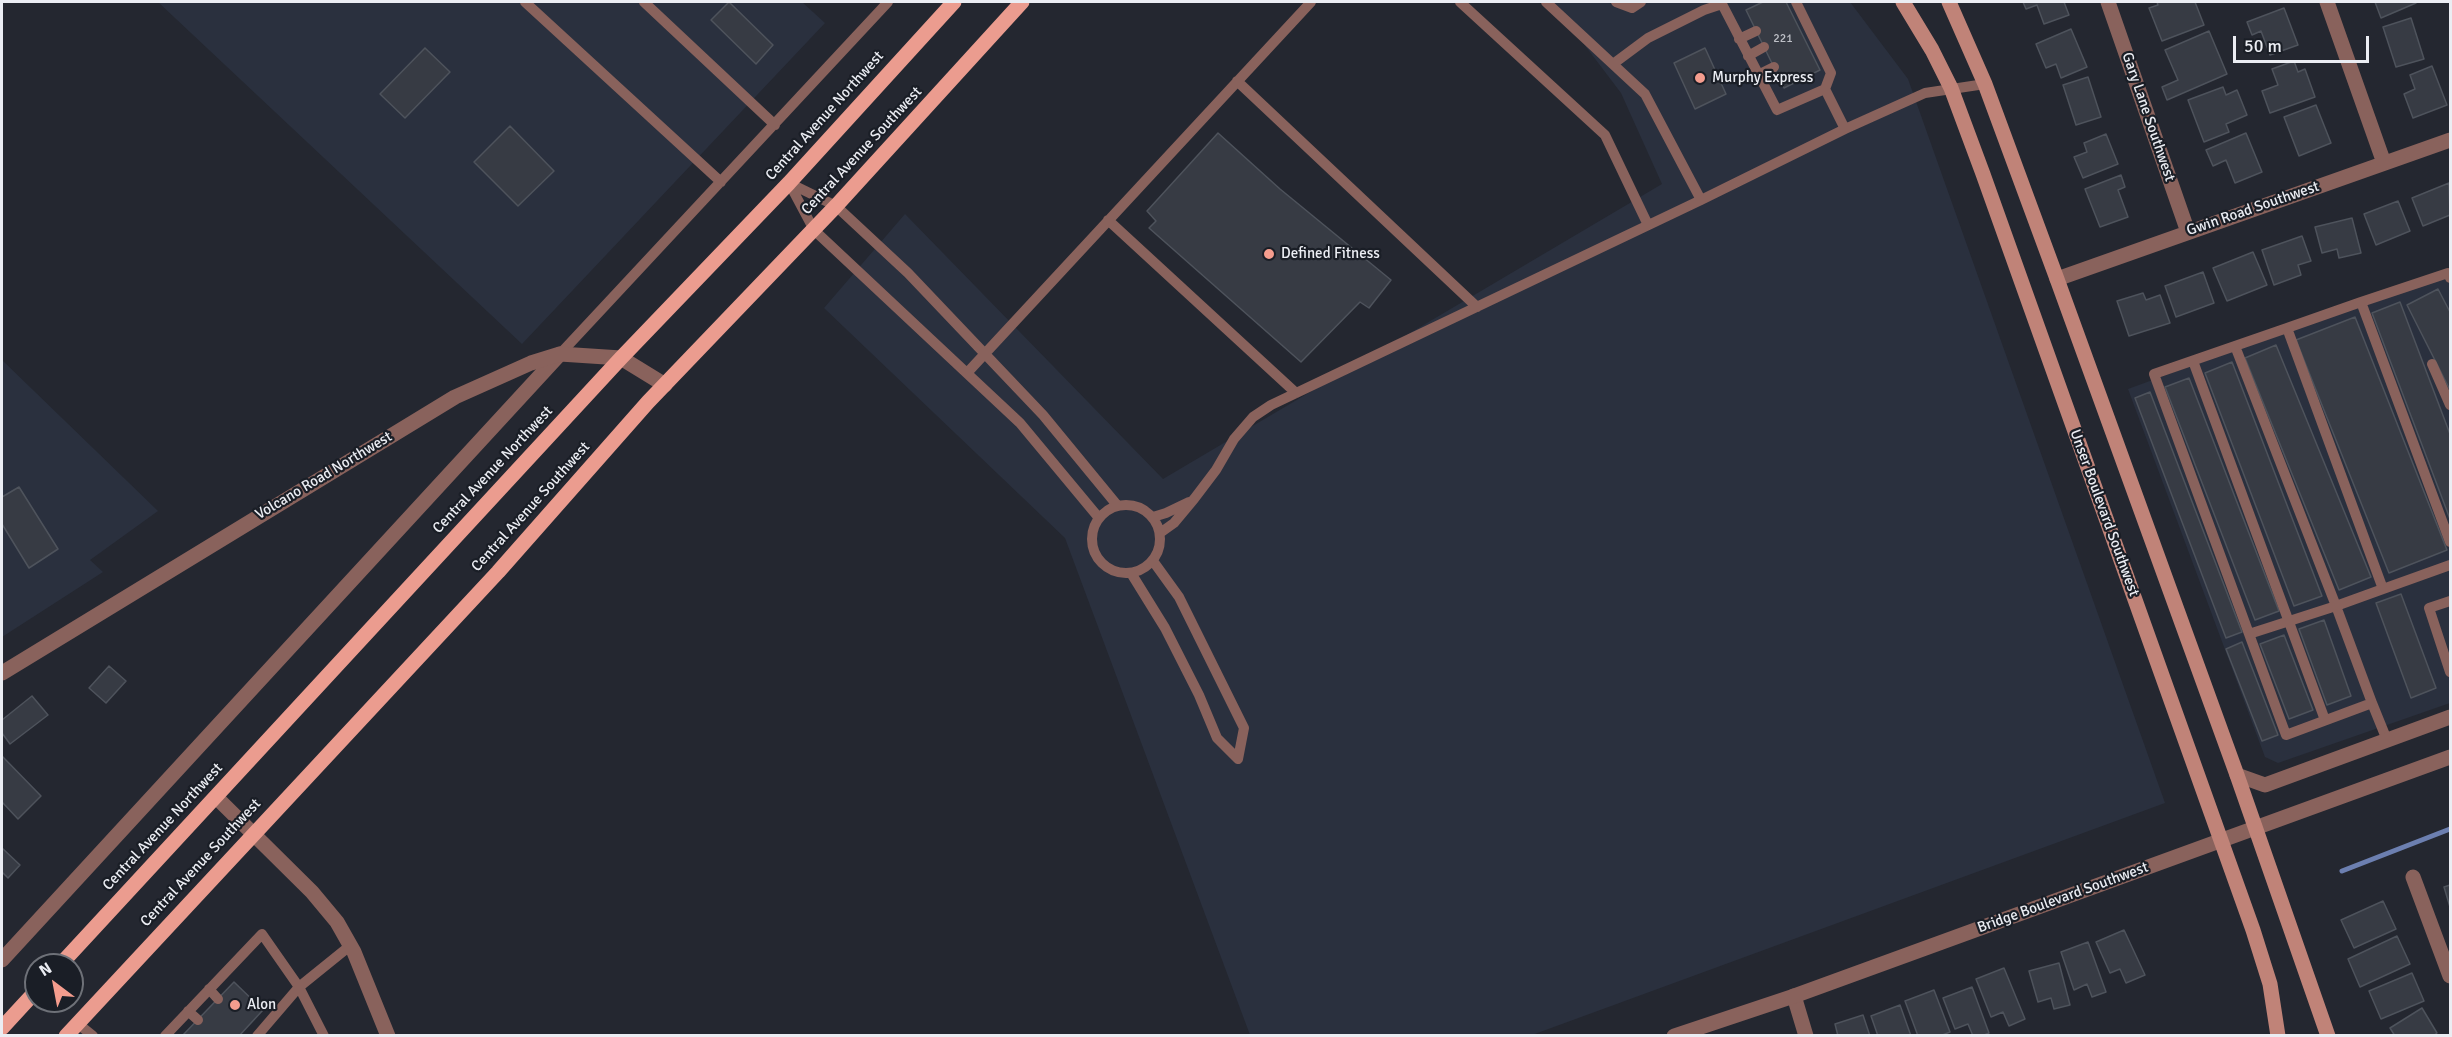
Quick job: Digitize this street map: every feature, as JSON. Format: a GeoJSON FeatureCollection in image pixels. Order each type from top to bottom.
{"type":"FeatureCollection","features":[{"type":"Feature","properties":{"kind":"main road","name":"Central Avenue Northwest"},"geometry":{"type":"LineString","coordinates":[[71,953],[621,358],[789,183],[954,2]]}},
{"type":"Feature","properties":{"kind":"main road","name":"Central Avenue Southwest"},"geometry":{"type":"LineString","coordinates":[[66,1035],[498,572],[665,384],[814,230],[1022,2]]}},
{"type":"Feature","properties":{"kind":"main road","name":"Unser Boulevard Southwest"},"geometry":{"type":"LineString","coordinates":[[1903,2],[1932,50],[1951,88],[2253,930],[2270,984],[2278,1035]]}},
{"type":"Feature","properties":{"kind":"main road"},"geometry":{"type":"LineString","coordinates":[[1950,2],[1985,84],[2057,279],[2328,1035]]}},
{"type":"Feature","properties":{"kind":"main road"},"geometry":{"type":"LineString","coordinates":[[2,1028],[24,1004]]}},
{"type":"Feature","properties":{"kind":"street","name":"Gary Lane Southwest"},"geometry":{"type":"LineString","coordinates":[[2108,2],[2188,232]]}},
{"type":"Feature","properties":{"kind":"street"},"geometry":{"type":"LineString","coordinates":[[2327,2],[2384,163]]}},
{"type":"Feature","properties":{"kind":"street","name":"Gwin Road Southwest"},"geometry":{"type":"LineString","coordinates":[[2057,279],[2451,140]]}},
{"type":"Feature","properties":{"kind":"street","name":"Volcano Road Northwest"},"geometry":{"type":"LineString","coordinates":[[2,673],[454,397],[531,363],[560,354],[621,358],[665,384]]}},
{"type":"Feature","properties":{"kind":"street","name":"Central Avenue Northwest"},"geometry":{"type":"LineString","coordinates":[[2,960],[560,354]]}},
{"type":"Feature","properties":{"kind":"street"},"geometry":{"type":"LineString","coordinates":[[2236,775],[2265,785],[2451,717]]}},
{"type":"Feature","properties":{"kind":"street","name":"Bridge Boulevard Southwest"},"geometry":{"type":"LineString","coordinates":[[1674,1035],[1794,996],[2451,757]]}},
{"type":"Feature","properties":{"kind":"street"},"geometry":{"type":"LineString","coordinates":[[216,797],[312,892],[337,922],[351,945],[388,1035]]}},
{"type":"Feature","properties":{"kind":"street"},"geometry":{"type":"LineString","coordinates":[[2413,877],[2450,972]]}},
{"type":"Feature","properties":{"kind":"street"},"geometry":{"type":"LineString","coordinates":[[1794,996],[1806,1035]]}},
{"type":"Feature","properties":{"kind":"lane"},"geometry":{"type":"LineString","coordinates":[[525,2],[721,182]]}},
{"type":"Feature","properties":{"kind":"lane"},"geometry":{"type":"LineString","coordinates":[[644,2],[775,125]]}},
{"type":"Feature","properties":{"kind":"lane"},"geometry":{"type":"LineString","coordinates":[[560,354],[888,2]]}},
{"type":"Feature","properties":{"kind":"lane"},"geometry":{"type":"LineString","coordinates":[[967,373],[1311,2]]}},
{"type":"Feature","properties":{"kind":"lane"},"geometry":{"type":"LineString","coordinates":[[1460,2],[1605,135],[1648,225]]}},
{"type":"Feature","properties":{"kind":"lane"},"geometry":{"type":"LineString","coordinates":[[1546,2],[1645,94],[1701,200]]}},
{"type":"Feature","properties":{"kind":"lane"},"geometry":{"type":"LineString","coordinates":[[1616,2],[1632,8],[1641,2]]}},
{"type":"Feature","properties":{"kind":"lane"},"geometry":{"type":"LineString","coordinates":[[1613,64],[1648,39],[1704,10],[1724,3],[1739,39],[1777,110],[1825,89],[1831,73],[1814,47],[1796,7]]}},
{"type":"Feature","properties":{"kind":"lane"},"geometry":{"type":"LineString","coordinates":[[1739,39],[1756,31]]}},
{"type":"Feature","properties":{"kind":"lane"},"geometry":{"type":"LineString","coordinates":[[1748,56],[1764,47]]}},
{"type":"Feature","properties":{"kind":"lane"},"geometry":{"type":"LineString","coordinates":[[1758,75],[1774,67]]}},
{"type":"Feature","properties":{"kind":"lane"},"geometry":{"type":"LineString","coordinates":[[1237,81],[1477,307]]}},
{"type":"Feature","properties":{"kind":"lane"},"geometry":{"type":"LineString","coordinates":[[1160,532],[1174,523],[1194,499],[1216,470],[1234,439],[1253,417],[1296,393],[1845,129],[1925,93],[1985,84]]}},
{"type":"Feature","properties":{"kind":"lane"},"geometry":{"type":"LineString","coordinates":[[1825,89],[1845,129]]}},
{"type":"Feature","properties":{"kind":"lane"},"geometry":{"type":"LineString","coordinates":[[789,183],[836,206],[908,273],[1050,424],[1117,505]]}},
{"type":"Feature","properties":{"kind":"lane"},"geometry":{"type":"LineString","coordinates":[[789,183],[814,230],[1020,423],[1099,518]]}},
{"type":"Feature","properties":{"kind":"lane"},"geometry":{"type":"LineString","coordinates":[[1108,220],[1296,393]]}},
{"type":"Feature","properties":{"kind":"lane"},"geometry":{"type":"LineString","coordinates":[[2372,703],[2286,735],[2154,374],[2448,273],[2451,278]]}},
{"type":"Feature","properties":{"kind":"lane"},"geometry":{"type":"LineString","coordinates":[[2361,302],[2451,542]]}},
{"type":"Feature","properties":{"kind":"lane"},"geometry":{"type":"LineString","coordinates":[[2287,328],[2383,589]]}},
{"type":"Feature","properties":{"kind":"lane"},"geometry":{"type":"LineString","coordinates":[[2235,346],[2387,740]]}},
{"type":"Feature","properties":{"kind":"lane"},"geometry":{"type":"LineString","coordinates":[[2193,361],[2325,720]]}},
{"type":"Feature","properties":{"kind":"lane"},"geometry":{"type":"LineString","coordinates":[[2432,364],[2451,405]]}},
{"type":"Feature","properties":{"kind":"lane"},"geometry":{"type":"LineString","coordinates":[[1153,516],[1166,513],[1194,499]]}},
{"type":"Feature","properties":{"kind":"lane"},"geometry":{"type":"LineString","coordinates":[[1117,505],[1137,506],[1153,516],[1160,532],[1161,543],[1153,561],[1147,567],[1131,573],[1120,573],[1108,569],[1100,561],[1091,540],[1093,528],[1107,510],[1117,505]]}},
{"type":"Feature","properties":{"kind":"lane"},"geometry":{"type":"LineString","coordinates":[[1131,573],[1165,628],[1199,694],[1217,738],[1238,759],[1244,728],[1179,597],[1153,561]]}},
{"type":"Feature","properties":{"kind":"lane"},"geometry":{"type":"LineString","coordinates":[[2249,634],[2451,565]]}},
{"type":"Feature","properties":{"kind":"lane"},"geometry":{"type":"LineString","coordinates":[[2451,600],[2429,608],[2451,672]]}},
{"type":"Feature","properties":{"kind":"lane"},"geometry":{"type":"LineString","coordinates":[[168,1034],[262,934],[300,987],[324,1035]]}},
{"type":"Feature","properties":{"kind":"lane"},"geometry":{"type":"LineString","coordinates":[[247,1027],[256,1035],[300,987],[351,945]]}},
{"type":"Feature","properties":{"kind":"lane"},"geometry":{"type":"LineString","coordinates":[[209,990],[218,999]]}},
{"type":"Feature","properties":{"kind":"lane"},"geometry":{"type":"LineString","coordinates":[[189,1011],[198,1020]]}},
{"type":"Feature","properties":{"kind":"lane"},"geometry":{"type":"LineString","coordinates":[[77,1023],[93,1035]]}},
{"type":"Feature","properties":{"kind":"shaded area"},"geometry":{"type":"Polygon","coordinates":[[[158,2],[802,2],[825,23],[522,344],[158,2]]]}},
{"type":"Feature","properties":{"kind":"shaded area"},"geometry":{"type":"Polygon","coordinates":[[[1552,2],[1850,2],[1908,79],[2165,803],[1532,1035],[1250,1035],[1065,538],[824,308],[905,214],[1163,479],[1662,184],[1621,93],[1552,2]]]}},
{"type":"Feature","properties":{"kind":"shaded area"},"geometry":{"type":"Polygon","coordinates":[[[2445,273],[2450,285],[2450,703],[2278,763],[2265,757],[2128,389],[2445,273]]]}},
{"type":"Feature","properties":{"kind":"shaded area"},"geometry":{"type":"Polygon","coordinates":[[[2,360],[158,511],[90,560],[103,572],[2,637],[2,360]]]}},
{"type":"Feature","properties":{"kind":"building"},"geometry":{"type":"Polygon","coordinates":[[[729,2],[773,45],[756,64],[711,20],[729,2]]]}},
{"type":"Feature","properties":{"kind":"building","name":"Murphy Express"},"geometry":{"type":"Polygon","coordinates":[[[1763,2],[1786,2],[1820,70],[1784,88],[1746,10],[1763,2]]]}},
{"type":"Feature","properties":{"kind":"building"},"geometry":{"type":"Polygon","coordinates":[[[2023,2],[2064,2],[2069,15],[2044,24],[2037,5],[2026,9],[2023,2]]]}},
{"type":"Feature","properties":{"kind":"building"},"geometry":{"type":"Polygon","coordinates":[[[2157,2],[2195,2],[2204,25],[2162,41],[2149,8],[2158,5],[2157,2]]]}},
{"type":"Feature","properties":{"kind":"building"},"geometry":{"type":"Polygon","coordinates":[[[2375,2],[2416,2],[2416,3],[2381,18],[2375,2]]]}},
{"type":"Feature","properties":{"kind":"building"},"geometry":{"type":"Polygon","coordinates":[[[2284,8],[2298,45],[2270,55],[2261,31],[2252,35],[2247,22],[2284,8]]]}},
{"type":"Feature","properties":{"kind":"building"},"geometry":{"type":"Polygon","coordinates":[[[2411,18],[2424,59],[2396,67],[2383,27],[2411,18]]]}},
{"type":"Feature","properties":{"kind":"building"},"geometry":{"type":"Polygon","coordinates":[[[2071,29],[2087,67],[2061,78],[2056,64],[2046,68],[2036,44],[2071,29]]]}},
{"type":"Feature","properties":{"kind":"building"},"geometry":{"type":"Polygon","coordinates":[[[2209,31],[2227,74],[2167,100],[2162,87],[2178,80],[2165,50],[2209,31]]]}},
{"type":"Feature","properties":{"kind":"building"},"geometry":{"type":"Polygon","coordinates":[[[425,48],[450,72],[405,118],[380,94],[425,48]]]}},
{"type":"Feature","properties":{"kind":"building","name":"Murphy Express"},"geometry":{"type":"Polygon","coordinates":[[[1705,48],[1726,94],[1695,109],[1674,63],[1705,48]]]}},
{"type":"Feature","properties":{"kind":"building"},"geometry":{"type":"Polygon","coordinates":[[[2294,61],[2298,72],[2305,69],[2315,97],[2270,113],[2262,91],[2278,85],[2272,69],[2294,61]]]}},
{"type":"Feature","properties":{"kind":"building"},"geometry":{"type":"Polygon","coordinates":[[[2432,66],[2447,105],[2413,118],[2404,94],[2415,89],[2410,75],[2432,66]]]}},
{"type":"Feature","properties":{"kind":"building"},"geometry":{"type":"Polygon","coordinates":[[[2088,77],[2101,117],[2076,125],[2063,85],[2088,77]]]}},
{"type":"Feature","properties":{"kind":"building"},"geometry":{"type":"Polygon","coordinates":[[[2223,87],[2226,95],[2237,90],[2247,115],[2226,124],[2229,132],[2204,142],[2188,100],[2223,87]]]}},
{"type":"Feature","properties":{"kind":"building"},"geometry":{"type":"Polygon","coordinates":[[[2316,105],[2331,143],[2299,156],[2284,117],[2316,105]]]}},
{"type":"Feature","properties":{"kind":"building"},"geometry":{"type":"Polygon","coordinates":[[[510,126],[554,171],[518,206],[474,162],[510,126]]]}},
{"type":"Feature","properties":{"kind":"building","name":"Defined Fitness"},"geometry":{"type":"Polygon","coordinates":[[[1218,133],[1280,189],[1391,280],[1369,308],[1360,302],[1301,362],[1149,228],[1156,221],[1147,211],[1218,133]]]}},
{"type":"Feature","properties":{"kind":"building"},"geometry":{"type":"Polygon","coordinates":[[[2246,133],[2262,172],[2235,183],[2226,160],[2213,166],[2206,150],[2246,133]]]}},
{"type":"Feature","properties":{"kind":"building"},"geometry":{"type":"Polygon","coordinates":[[[2106,134],[2118,164],[2083,178],[2074,157],[2087,152],[2084,143],[2106,134]]]}},
{"type":"Feature","properties":{"kind":"building"},"geometry":{"type":"Polygon","coordinates":[[[2121,175],[2125,187],[2118,190],[2128,217],[2100,227],[2085,189],[2121,175]]]}},
{"type":"Feature","properties":{"kind":"building"},"geometry":{"type":"Polygon","coordinates":[[[2449,183],[2450,215],[2423,226],[2412,198],[2449,183]]]}},
{"type":"Feature","properties":{"kind":"building"},"geometry":{"type":"Polygon","coordinates":[[[2398,201],[2410,231],[2376,245],[2364,214],[2398,201]]]}},
{"type":"Feature","properties":{"kind":"building"},"geometry":{"type":"Polygon","coordinates":[[[2352,218],[2361,253],[2339,258],[2337,249],[2322,253],[2315,227],[2352,218]]]}},
{"type":"Feature","properties":{"kind":"building"},"geometry":{"type":"Polygon","coordinates":[[[2302,236],[2311,261],[2298,265],[2301,275],[2274,285],[2262,250],[2302,236]]]}},
{"type":"Feature","properties":{"kind":"building"},"geometry":{"type":"Polygon","coordinates":[[[2253,252],[2267,285],[2227,301],[2213,268],[2253,252]]]}},
{"type":"Feature","properties":{"kind":"building"},"geometry":{"type":"Polygon","coordinates":[[[2203,272],[2214,303],[2176,317],[2165,286],[2203,272]]]}},
{"type":"Feature","properties":{"kind":"building"},"geometry":{"type":"Polygon","coordinates":[[[2438,289],[2450,312],[2450,390],[2407,305],[2438,289]]]}},
{"type":"Feature","properties":{"kind":"building"},"geometry":{"type":"Polygon","coordinates":[[[2143,293],[2146,300],[2160,295],[2170,323],[2129,336],[2117,301],[2143,293]]]}},
{"type":"Feature","properties":{"kind":"building"},"geometry":{"type":"Polygon","coordinates":[[[2400,302],[2450,434],[2450,519],[2372,313],[2400,302]]]}},
{"type":"Feature","properties":{"kind":"building"},"geometry":{"type":"Polygon","coordinates":[[[2355,317],[2447,550],[2389,573],[2296,340],[2355,317]]]}},
{"type":"Feature","properties":{"kind":"building"},"geometry":{"type":"Polygon","coordinates":[[[2276,345],[2371,577],[2339,590],[2245,358],[2276,345]]]}},
{"type":"Feature","properties":{"kind":"building"},"geometry":{"type":"Polygon","coordinates":[[[2232,362],[2322,596],[2294,606],[2205,373],[2232,362]]]}},
{"type":"Feature","properties":{"kind":"building"},"geometry":{"type":"Polygon","coordinates":[[[2189,378],[2279,611],[2255,620],[2165,387],[2189,378]]]}},
{"type":"Feature","properties":{"kind":"building"},"geometry":{"type":"Polygon","coordinates":[[[2150,392],[2242,632],[2226,638],[2135,398],[2150,392]]]}},
{"type":"Feature","properties":{"kind":"building"},"geometry":{"type":"Polygon","coordinates":[[[19,487],[58,549],[29,568],[2,524],[2,497],[19,487]]]}},
{"type":"Feature","properties":{"kind":"building"},"geometry":{"type":"Polygon","coordinates":[[[2401,594],[2436,688],[2411,698],[2376,603],[2401,594]]]}},
{"type":"Feature","properties":{"kind":"building"},"geometry":{"type":"Polygon","coordinates":[[[2324,620],[2351,696],[2327,705],[2299,629],[2324,620]]]}},
{"type":"Feature","properties":{"kind":"building"},"geometry":{"type":"Polygon","coordinates":[[[2284,635],[2313,710],[2289,719],[2260,644],[2284,635]]]}},
{"type":"Feature","properties":{"kind":"building"},"geometry":{"type":"Polygon","coordinates":[[[2242,642],[2278,735],[2262,741],[2226,649],[2242,642]]]}},
{"type":"Feature","properties":{"kind":"building"},"geometry":{"type":"Polygon","coordinates":[[[109,666],[126,681],[106,703],[89,688],[109,666]]]}},
{"type":"Feature","properties":{"kind":"building"},"geometry":{"type":"Polygon","coordinates":[[[32,696],[48,715],[10,744],[2,733],[2,720],[32,696]]]}},
{"type":"Feature","properties":{"kind":"building"},"geometry":{"type":"Polygon","coordinates":[[[2,756],[41,796],[18,819],[2,802],[2,756]]]}},
{"type":"Feature","properties":{"kind":"building"},"geometry":{"type":"Polygon","coordinates":[[[2,848],[20,865],[8,878],[2,872],[2,848]]]}},
{"type":"Feature","properties":{"kind":"building"},"geometry":{"type":"Polygon","coordinates":[[[2450,885],[2450,907],[2444,887],[2450,885]]]}},
{"type":"Feature","properties":{"kind":"building"},"geometry":{"type":"Polygon","coordinates":[[[2383,901],[2396,929],[2354,948],[2341,920],[2383,901]]]}},
{"type":"Feature","properties":{"kind":"building"},"geometry":{"type":"Polygon","coordinates":[[[2124,930],[2145,975],[2126,983],[2120,969],[2110,973],[2096,942],[2124,930]]]}},
{"type":"Feature","properties":{"kind":"building"},"geometry":{"type":"Polygon","coordinates":[[[2397,936],[2410,964],[2360,987],[2348,959],[2397,936]]]}},
{"type":"Feature","properties":{"kind":"building"},"geometry":{"type":"Polygon","coordinates":[[[2088,942],[2106,992],[2092,997],[2087,984],[2074,990],[2061,952],[2088,942]]]}},
{"type":"Feature","properties":{"kind":"building"},"geometry":{"type":"Polygon","coordinates":[[[2059,963],[2070,1005],[2054,1009],[2051,998],[2038,1002],[2029,971],[2059,963]]]}},
{"type":"Feature","properties":{"kind":"building"},"geometry":{"type":"Polygon","coordinates":[[[2004,968],[2025,1019],[2009,1026],[2003,1012],[1991,1017],[1976,979],[2004,968]]]}},
{"type":"Feature","properties":{"kind":"building"},"geometry":{"type":"Polygon","coordinates":[[[2412,973],[2424,1001],[2381,1019],[2369,991],[2412,973]]]}},
{"type":"Feature","properties":{"kind":"building","name":"Alon"},"geometry":{"type":"Polygon","coordinates":[[[234,982],[263,1010],[239,1036],[182,1036],[234,982]]]}},
{"type":"Feature","properties":{"kind":"building"},"geometry":{"type":"Polygon","coordinates":[[[1972,987],[1989,1033],[1982,1036],[1973,1036],[1968,1024],[1955,1029],[1943,998],[1972,987]]]}},
{"type":"Feature","properties":{"kind":"building"},"geometry":{"type":"Polygon","coordinates":[[[1934,990],[1950,1032],[1940,1036],[1918,1036],[1905,1001],[1934,990]]]}},
{"type":"Feature","properties":{"kind":"building"},"geometry":{"type":"Polygon","coordinates":[[[1900,1005],[1911,1036],[1878,1036],[1871,1016],[1900,1005]]]}},
{"type":"Feature","properties":{"kind":"building"},"geometry":{"type":"Polygon","coordinates":[[[2422,1008],[2437,1033],[2433,1036],[2395,1036],[2390,1028],[2422,1008]]]}},
{"type":"Feature","properties":{"kind":"building"},"geometry":{"type":"Polygon","coordinates":[[[1863,1015],[1870,1036],[1838,1036],[1835,1024],[1863,1015]]]}},
{"type":"Feature","properties":{"kind":"waterway"},"geometry":{"type":"LineString","coordinates":[[2342,871],[2450,829]]}},
{"type":"Feature","properties":{"kind":"place","name":"Murphy Express"},"geometry":{"type":"Point","coordinates":[1700,78]}},
{"type":"Feature","properties":{"kind":"place","name":"Defined Fitness"},"geometry":{"type":"Point","coordinates":[1269,254]}},
{"type":"Feature","properties":{"kind":"place","name":"Alon"},"geometry":{"type":"Point","coordinates":[235,1005]}}]}
